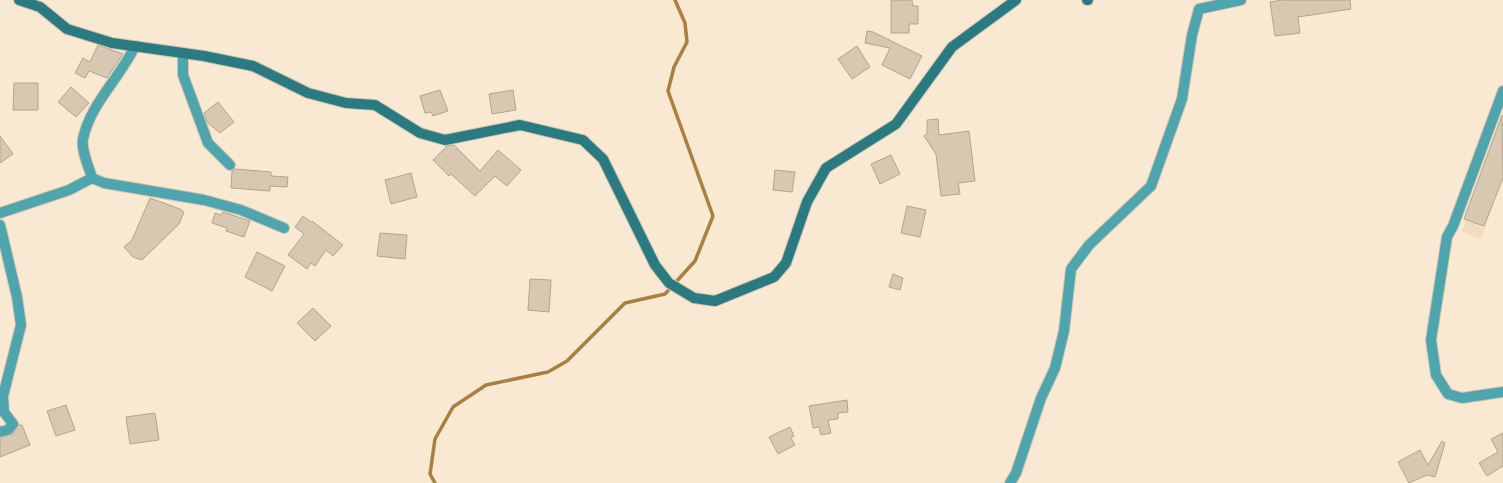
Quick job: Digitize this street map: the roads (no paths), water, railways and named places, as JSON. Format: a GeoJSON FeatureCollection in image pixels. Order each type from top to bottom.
{"type":"FeatureCollection","features":[{"type":"Feature","properties":{"kind":"street"},"geometry":{"type":"LineString","coordinates":[[19,0],[40,7],[67,29],[112,43],[183,53],[253,66],[308,93],[346,103],[375,105],[420,133],[445,140],[520,125],[583,140],[603,159],[655,265],[669,283],[694,298],[715,302],[774,277],[786,263],[807,202],[826,168],[896,124],[952,46],[1016,0]]}},
{"type":"Feature","properties":{"kind":"street"},"geometry":{"type":"LineString","coordinates":[[1010,483],[1016,473],[1041,398],[1055,368],[1064,331],[1071,269],[1088,245],[1151,186],[1182,98],[1192,35],[1199,9],[1241,0]]}},
{"type":"Feature","properties":{"kind":"street"},"geometry":{"type":"LineString","coordinates":[[92,178],[83,140],[95,108],[128,62],[135,46]]}},
{"type":"Feature","properties":{"kind":"street"},"geometry":{"type":"LineString","coordinates":[[183,53],[183,75],[208,143],[230,165]]}},
{"type":"Feature","properties":{"kind":"street"},"geometry":{"type":"LineString","coordinates":[[1503,91],[1453,226],[1447,237],[1431,340],[1436,375],[1448,394],[1462,398],[1503,392]]}},
{"type":"Feature","properties":{"kind":"street"},"geometry":{"type":"LineString","coordinates":[[0,213],[69,190],[92,178]]}},
{"type":"Feature","properties":{"kind":"street"},"geometry":{"type":"LineString","coordinates":[[92,178],[104,183],[204,200],[241,210],[284,228]]}},
{"type":"Feature","properties":{"kind":"street"},"geometry":{"type":"LineString","coordinates":[[0,225],[17,297],[21,325],[3,396],[4,412],[13,424],[8,430],[0,432]]}},
{"type":"Feature","properties":{"kind":"waterway"},"geometry":{"type":"LineString","coordinates":[[435,483],[430,474],[435,439],[453,407],[486,385],[548,372],[567,361],[625,303],[665,294],[695,261],[713,216],[668,91],[674,67],[687,42],[685,23],[675,0]]}}]}
